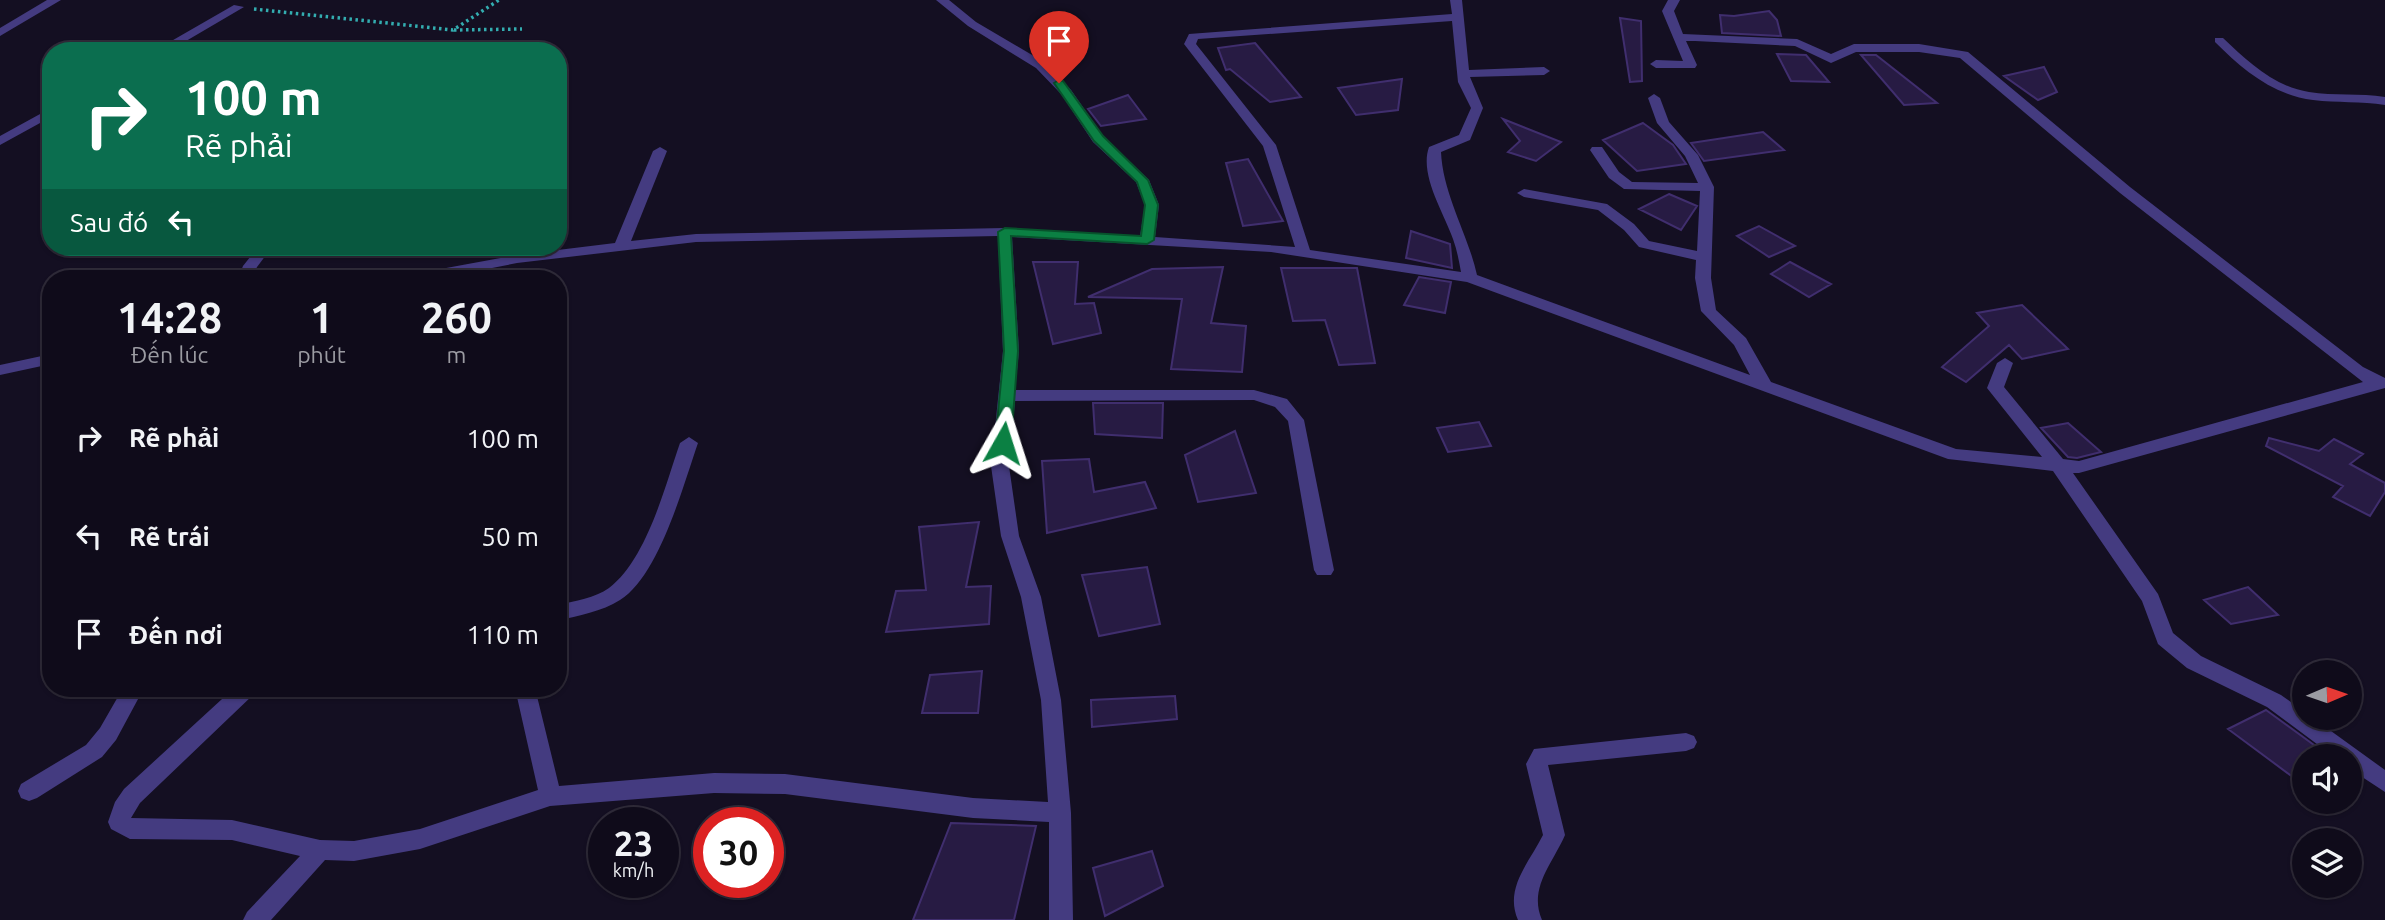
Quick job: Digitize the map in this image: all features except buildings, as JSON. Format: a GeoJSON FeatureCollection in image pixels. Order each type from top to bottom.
{"type":"FeatureCollection","features":[{"type":"Feature","properties":{"kind":"street"},"geometry":{"type":"LineString","coordinates":[[0,33],[55,0]]}},
{"type":"Feature","properties":{"kind":"street"},"geometry":{"type":"LineString","coordinates":[[942,0],[972,24],[1040,65],[1068,93],[1098,139],[1142,180],[1152,205],[1147,240]]}},
{"type":"Feature","properties":{"kind":"street"},"geometry":{"type":"LineString","coordinates":[[1456,0],[1464,82],[1477,108],[1465,137],[1434,149],[1433,162],[1444,199],[1462,243],[1470,278]]}},
{"type":"Feature","properties":{"kind":"street"},"geometry":{"type":"LineString","coordinates":[[1656,64],[1691,65],[1668,11],[1674,0]]}},
{"type":"Feature","properties":{"kind":"street"},"geometry":{"type":"LineString","coordinates":[[175,42],[238,7]]}},
{"type":"Feature","properties":{"kind":"street"},"geometry":{"type":"LineString","coordinates":[[1304,253],[1269,145],[1190,44],[1192,36],[1458,17]]}},
{"type":"Feature","properties":{"kind":"street"},"geometry":{"type":"LineString","coordinates":[[1679,38],[1797,43],[1831,59],[1854,48],[1919,48],[1964,55],[2125,190],[2357,371],[2381,383]]}},
{"type":"Feature","properties":{"kind":"street"},"geometry":{"type":"LineString","coordinates":[[2219,40],[2255,71],[2288,91],[2310,96],[2385,101]]}},
{"type":"Feature","properties":{"kind":"street"},"geometry":{"type":"LineString","coordinates":[[1464,74],[1544,71]]}},
{"type":"Feature","properties":{"kind":"street"},"geometry":{"type":"LineString","coordinates":[[1654,98],[1663,123],[1691,155],[1707,187],[1703,278],[1709,311],[1740,342],[1765,387]]}},
{"type":"Feature","properties":{"kind":"street"},"geometry":{"type":"LineString","coordinates":[[0,141],[42,117]]}},
{"type":"Feature","properties":{"kind":"street"},"geometry":{"type":"LineString","coordinates":[[1597,150],[1614,175],[1629,186],[1707,187]]}},
{"type":"Feature","properties":{"kind":"street"},"geometry":{"type":"LineString","coordinates":[[621,247],[660,151]]}},
{"type":"Feature","properties":{"kind":"street"},"geometry":{"type":"LineString","coordinates":[[1524,193],[1602,207],[1629,227],[1644,244],[1704,257]]}},
{"type":"Feature","properties":{"kind":"street"},"geometry":{"type":"LineString","coordinates":[[1005,232],[1011,351],[1000,466],[1010,536],[1031,597],[1051,701],[1060,813],[1061,920]]}},
{"type":"Feature","properties":{"kind":"street"},"geometry":{"type":"LineString","coordinates":[[567,253],[696,238],[1005,232],[1271,248],[1470,278],[1954,454],[2079,467],[2381,383]]}},
{"type":"Feature","properties":{"kind":"street"},"geometry":{"type":"LineString","coordinates":[[460,270],[543,256]]}},
{"type":"Feature","properties":{"kind":"street"},"geometry":{"type":"LineString","coordinates":[[0,370],[42,361]]}},
{"type":"Feature","properties":{"kind":"street"},"geometry":{"type":"LineString","coordinates":[[2006,363],[1995,388],[2058,465],[2151,599],[2165,638],[2194,662],[2274,701],[2385,782]]}},
{"type":"Feature","properties":{"kind":"street"},"geometry":{"type":"LineString","coordinates":[[1008,396],[1254,395],[1281,403],[1296,420],[1324,570]]}},
{"type":"Feature","properties":{"kind":"street"},"geometry":{"type":"LineString","coordinates":[[567,610],[603,600],[616,594],[630,582],[645,556],[689,443]]}},
{"type":"Feature","properties":{"kind":"street"},"geometry":{"type":"LineString","coordinates":[[29,791],[94,751],[108,734],[129,697]]}},
{"type":"Feature","properties":{"kind":"street"},"geometry":{"type":"LineString","coordinates":[[237,697],[132,796],[123,809],[119,822],[130,829],[232,830],[320,850],[354,851],[400,844],[550,796],[714,783],[785,784],[974,808],[1060,813]]}},
{"type":"Feature","properties":{"kind":"street"},"geometry":{"type":"LineString","coordinates":[[527,697],[550,796]]}},
{"type":"Feature","properties":{"kind":"street"},"geometry":{"type":"LineString","coordinates":[[1530,920],[1522,903],[1524,891],[1554,835],[1538,759],[1542,756],[1686,742]]}},
{"type":"Feature","properties":{"kind":"street"},"geometry":{"type":"LineString","coordinates":[[255,920],[320,850]]}},
{"type":"Feature","properties":{"kind":"path"},"geometry":{"type":"LineString","coordinates":[[453,30],[499,0]]}},
{"type":"Feature","properties":{"kind":"path"},"geometry":{"type":"LineString","coordinates":[[238,7],[453,30],[522,29]]}},
{"type":"Feature","properties":{"kind":"route"},"geometry":{"type":"LineString","coordinates":[[1003,443],[1011,351],[1005,232],[1147,240],[1152,205],[1142,180],[1098,139],[1059,83]]}}]}
